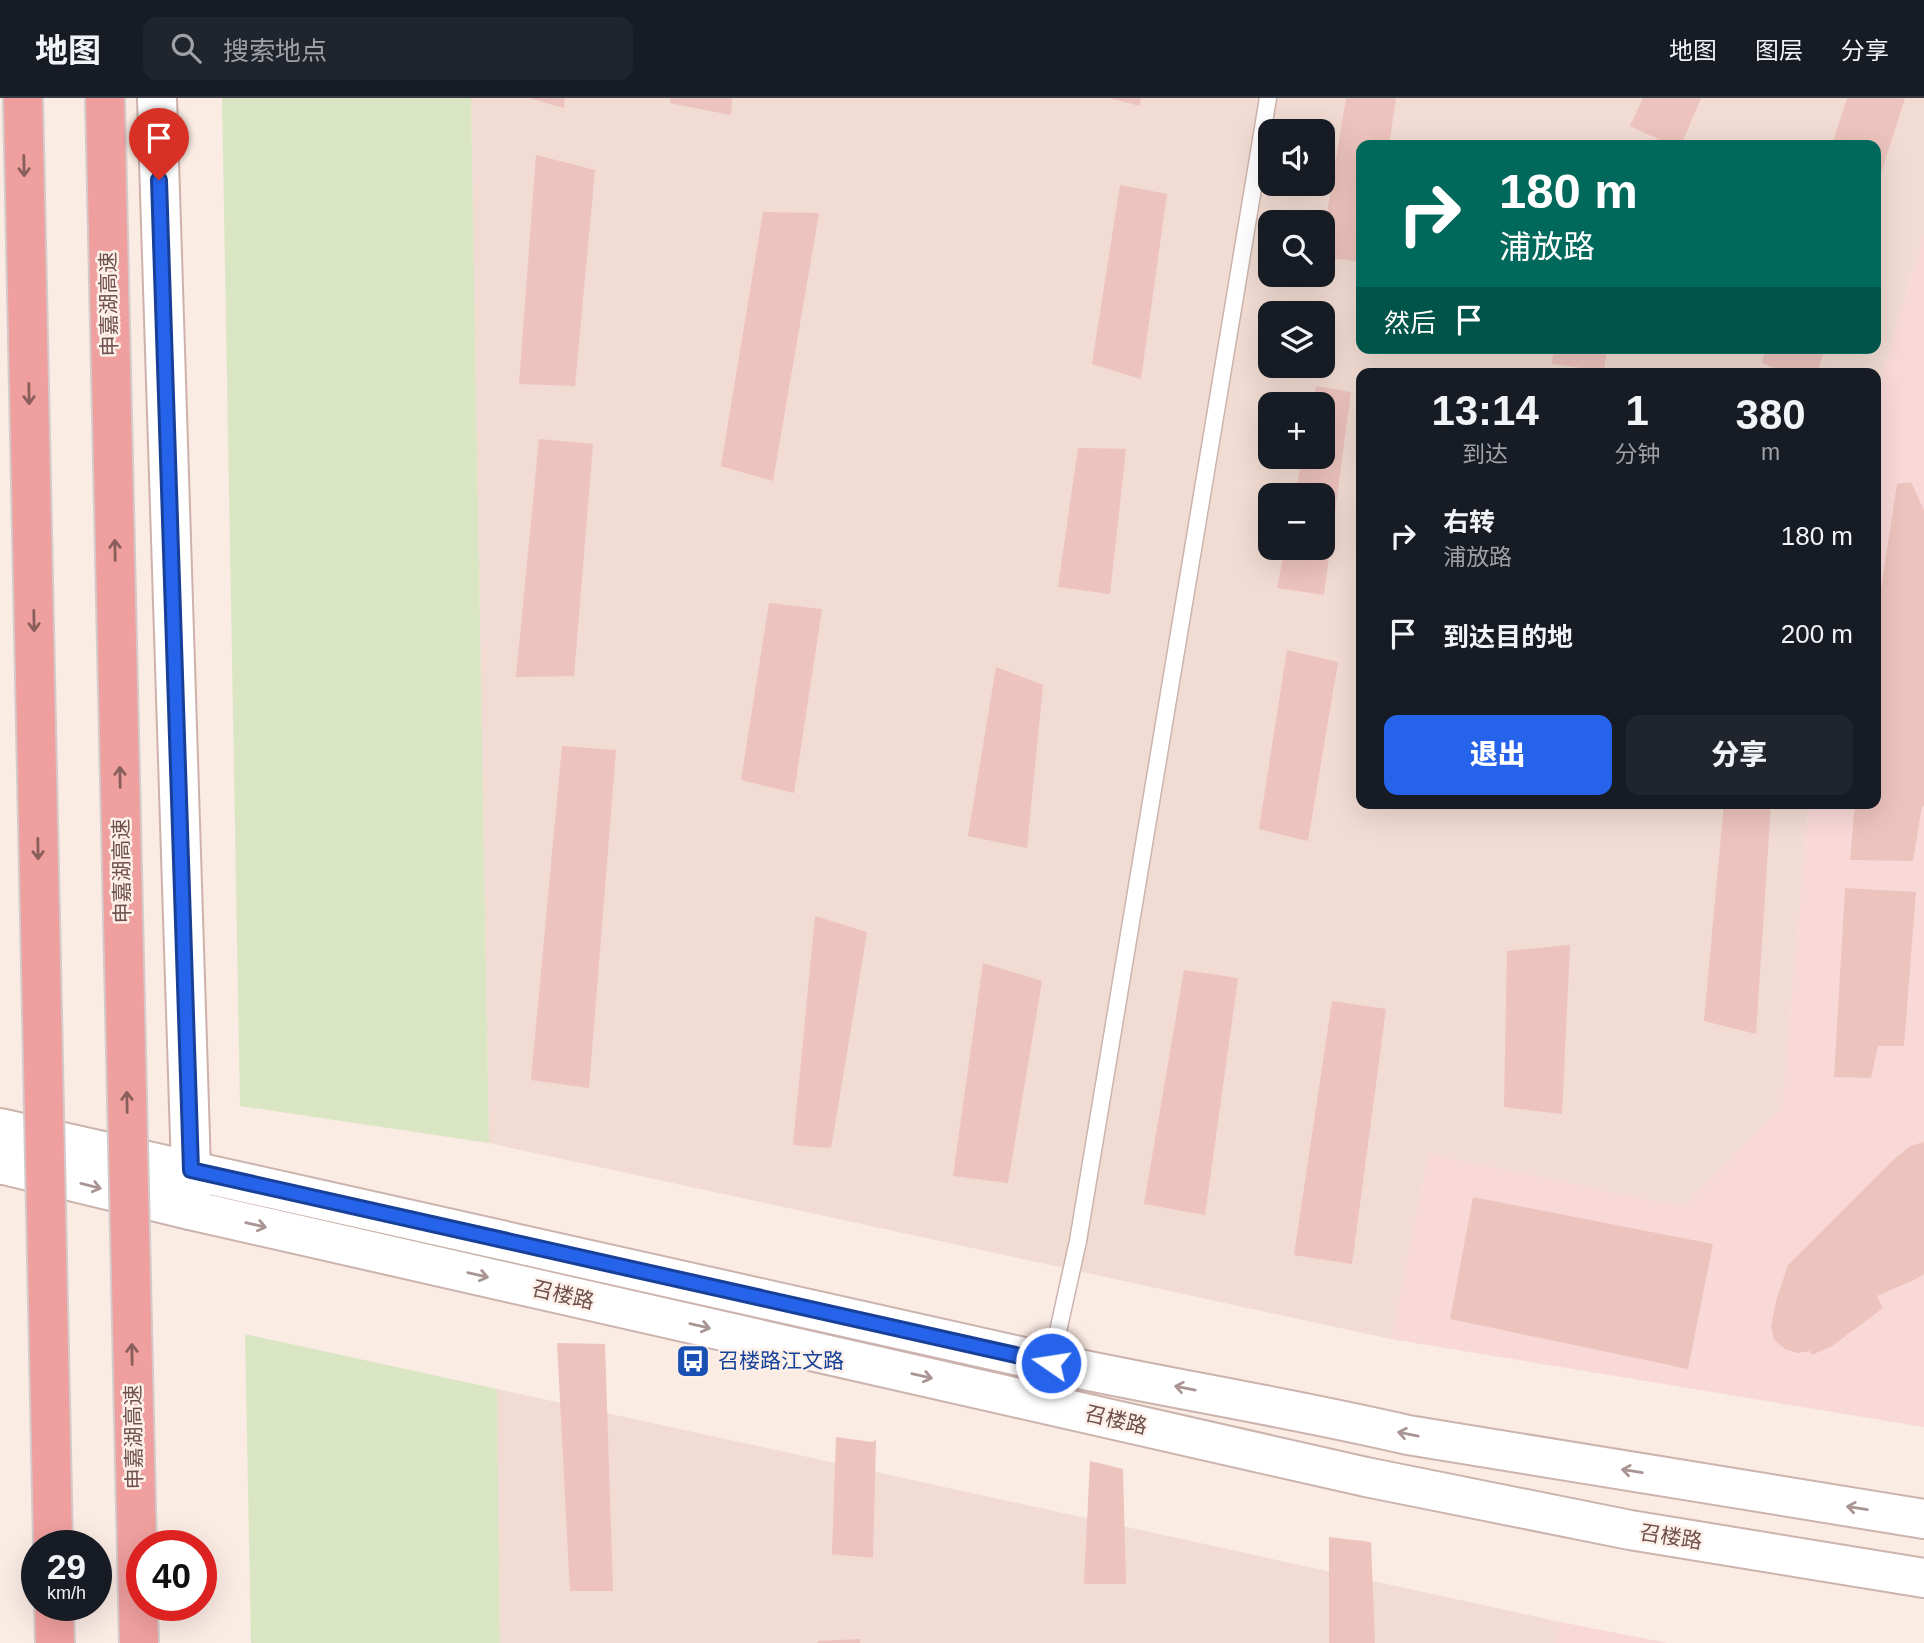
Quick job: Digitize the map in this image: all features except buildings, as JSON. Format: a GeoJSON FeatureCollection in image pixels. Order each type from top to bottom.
{"type":"FeatureCollection","features":[{"type":"Feature","properties":{"kind":"highway"},"geometry":{"type":"LineString","coordinates":[[23,98],[53,1530]]}},
{"type":"Feature","properties":{"kind":"highway","name":"申嘉湖高速"},"geometry":{"type":"LineString","coordinates":[[105,98],[139,1643]]}},
{"type":"Feature","properties":{"kind":"highway"},"geometry":{"type":"LineString","coordinates":[[54,1621],[55,1643]]}},
{"type":"Feature","properties":{"kind":"street"},"geometry":{"type":"LineString","coordinates":[[157,98],[191,1170],[190,1210]]}},
{"type":"Feature","properties":{"kind":"street","name":"召楼路"},"geometry":{"type":"LineString","coordinates":[[0,1153],[191,1170],[1051,1363],[1325,1416],[1408,1435],[1924,1519]]}},
{"type":"Feature","properties":{"kind":"street","name":"召楼路"},"geometry":{"type":"LineString","coordinates":[[0,1153],[190,1210],[1366,1477],[1630,1530],[1924,1578]]}},
{"type":"Feature","properties":{"kind":"lane"},"geometry":{"type":"LineString","coordinates":[[1051,1363],[1078,1241],[1268,98]]}},
{"type":"Feature","properties":{"kind":"shaded area"},"geometry":{"type":"Polygon","coordinates":[[[471,98],[1924,98],[1924,233],[1881,383],[1881,368],[1356,368],[1356,809],[1808,809],[1782,1107],[1683,1208],[1429,1154],[1391,1339],[489,1143],[471,98]]]}},
{"type":"Feature","properties":{"kind":"shaded area"},"geometry":{"type":"Polygon","coordinates":[[[1924,233],[1924,1427],[1391,1339],[1429,1154],[1683,1207],[1782,1107],[1808,809],[1881,809],[1883,373],[1924,233]]]}},
{"type":"Feature","properties":{"kind":"shaded area"},"geometry":{"type":"Polygon","coordinates":[[[497,1389],[1560,1622],[1555,1643],[500,1643],[497,1389]]]}},
{"type":"Feature","properties":{"kind":"shaded area"},"geometry":{"type":"Polygon","coordinates":[[[1560,1622],[1668,1643],[1555,1643],[1560,1622]]]}},
{"type":"Feature","properties":{"kind":"green space"},"geometry":{"type":"Polygon","coordinates":[[[222,98],[471,98],[489,1143],[240,1106],[222,98]]]}},
{"type":"Feature","properties":{"kind":"green space"},"geometry":{"type":"Polygon","coordinates":[[[245,1334],[497,1389],[500,1643],[251,1643],[245,1334]]]}},
{"type":"Feature","properties":{"kind":"place","name":"召楼路江文路"},"geometry":{"type":"Point","coordinates":[693,1361]}},
{"type":"Feature","properties":{"kind":"route"},"geometry":{"type":"LineString","coordinates":[[159,180],[191,1170],[1051,1363]]}}]}
